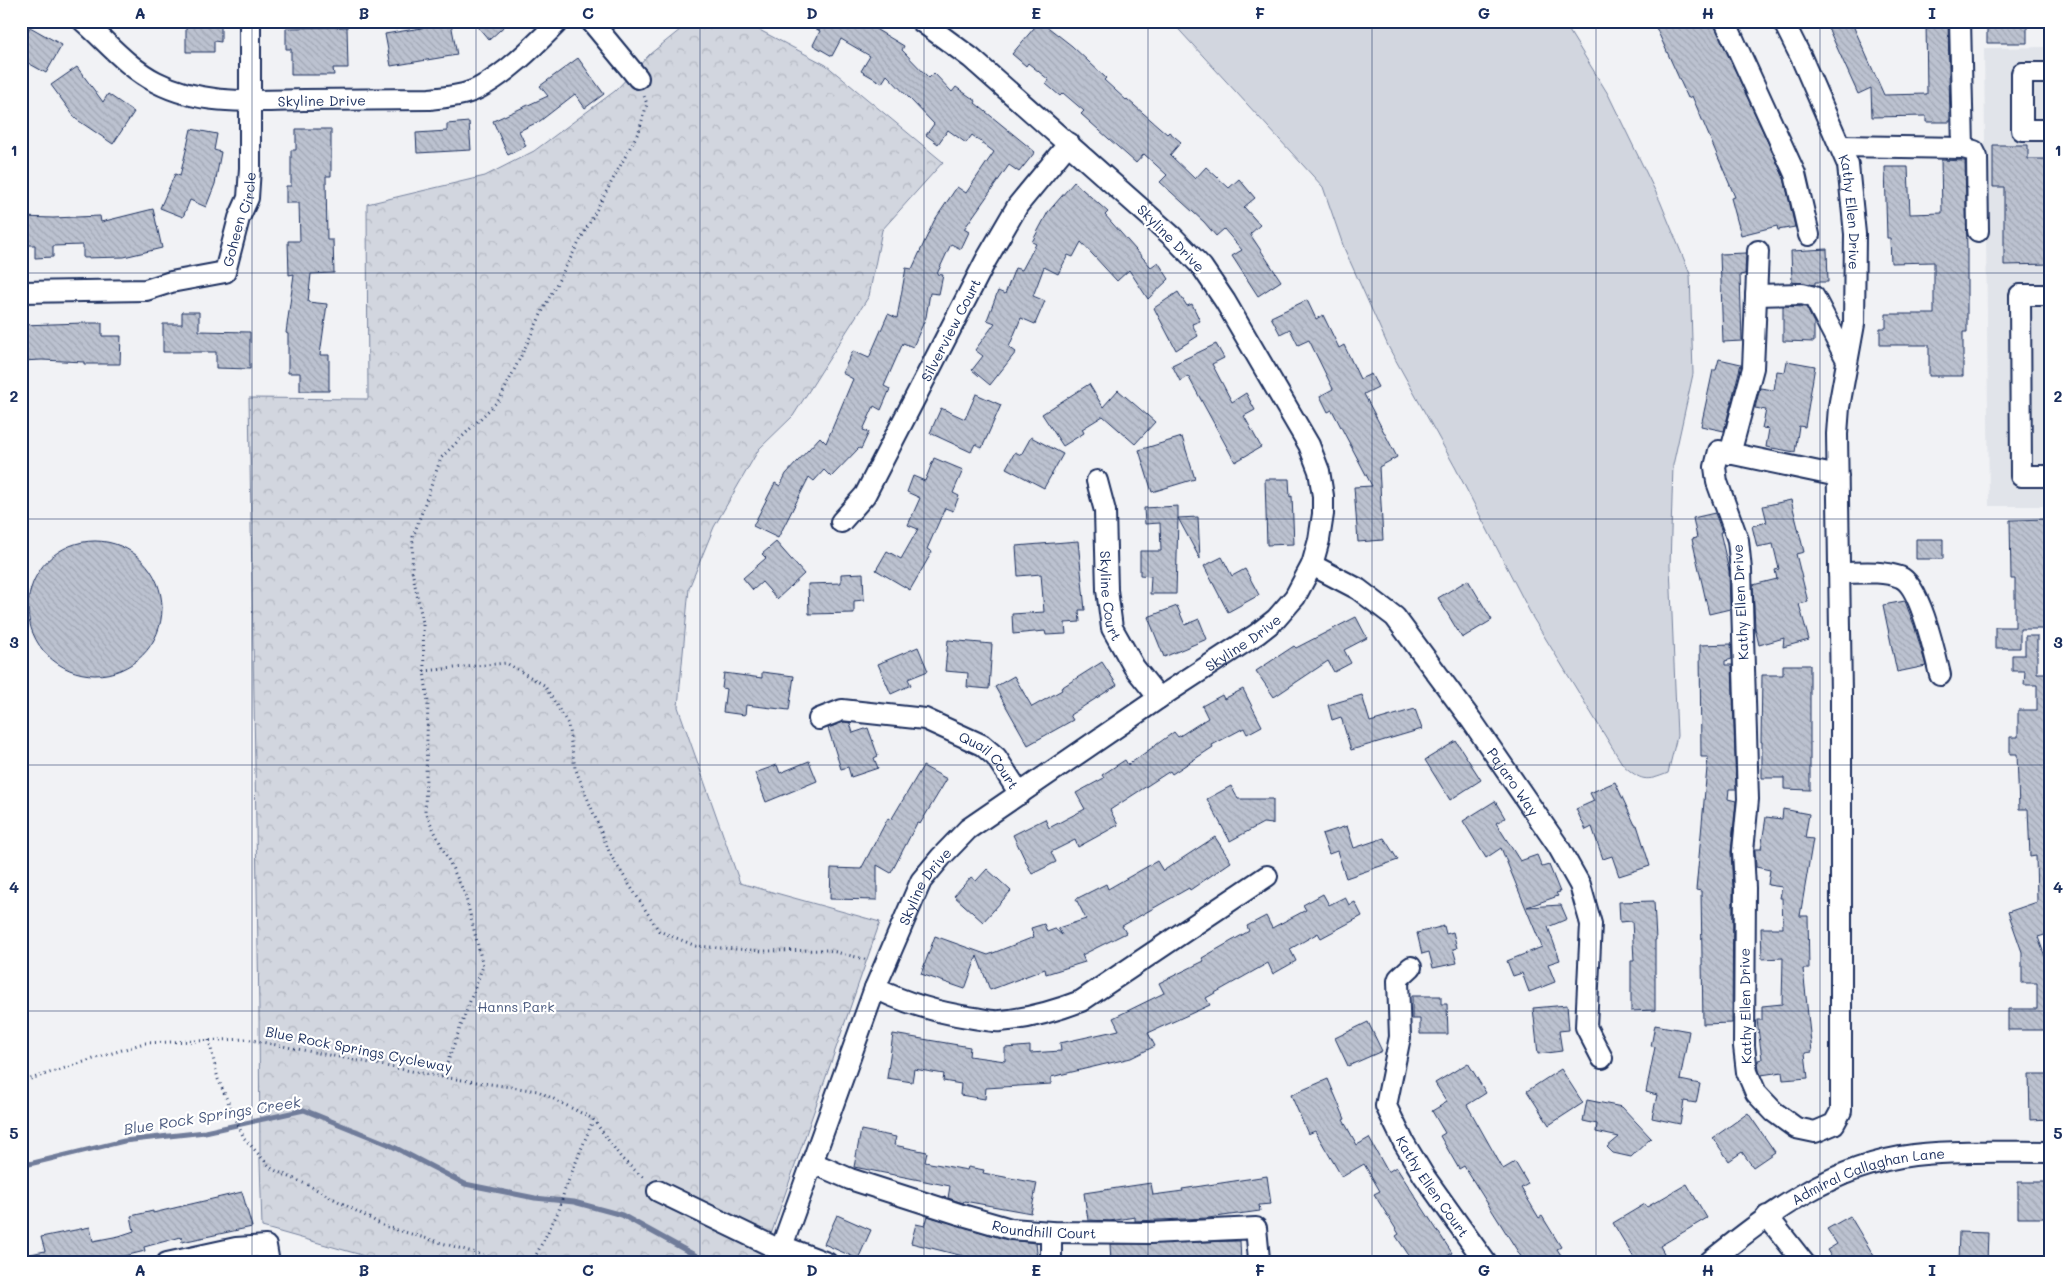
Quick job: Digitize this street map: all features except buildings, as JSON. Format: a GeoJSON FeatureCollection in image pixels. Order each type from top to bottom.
{"type":"FeatureCollection","features":[{"type":"Feature","properties":{"kind":"street","name":"Skyline Drive"},"geometry":{"type":"LineString","coordinates":[[83,21],[134,69],[163,86],[191,96],[218,100],[250,101],[430,99],[455,96],[478,88],[510,67],[559,21]]}},
{"type":"Feature","properties":{"kind":"street","name":"Goheen Circle"},"geometry":{"type":"LineString","coordinates":[[21,292],[146,290],[170,282],[225,272],[239,218],[248,198],[250,168],[250,21]]}},
{"type":"Feature","properties":{"kind":"street"},"geometry":{"type":"LineString","coordinates":[[591,21],[638,78]]}},
{"type":"Feature","properties":{"kind":"street","name":"Skyline Drive"},"geometry":{"type":"LineString","coordinates":[[780,1253],[876,988],[921,881],[968,829],[1159,698],[1257,634],[1276,619],[1295,597],[1312,566],[1323,514],[1323,496],[1319,471],[1304,437],[1225,301],[1202,267],[1173,236],[1069,143],[971,58],[921,21]]}},
{"type":"Feature","properties":{"kind":"street"},"geometry":{"type":"LineString","coordinates":[[1726,21],[1795,174],[1809,235]]}},
{"type":"Feature","properties":{"kind":"street","name":"Kathy Ellen Drive"},"geometry":{"type":"LineString","coordinates":[[1730,454],[1719,451],[1715,467],[1717,482],[1738,540],[1741,570],[1748,800],[1743,851],[1745,1058],[1747,1072],[1756,1093],[1774,1112],[1796,1128],[1815,1132],[1834,1124],[1841,1111],[1837,434],[1839,407],[1854,324],[1856,234],[1848,165],[1801,57],[1783,21]]}},
{"type":"Feature","properties":{"kind":"street"},"geometry":{"type":"LineString","coordinates":[[1960,21],[1963,148]]}},
{"type":"Feature","properties":{"kind":"street"},"geometry":{"type":"LineString","coordinates":[[2051,73],[2022,73],[2022,130],[2051,130]]}},
{"type":"Feature","properties":{"kind":"street","name":"Silverview Court"},"geometry":{"type":"LineString","coordinates":[[841,522],[865,495],[986,260],[1018,205],[1069,143]]}},
{"type":"Feature","properties":{"kind":"street"},"geometry":{"type":"LineString","coordinates":[[1840,146],[1963,148],[1974,151],[1977,157],[1978,231]]}},
{"type":"Feature","properties":{"kind":"street"},"geometry":{"type":"LineString","coordinates":[[1758,252],[1753,368],[1730,454],[1838,476]]}},
{"type":"Feature","properties":{"kind":"street"},"geometry":{"type":"LineString","coordinates":[[1756,295],[1802,294],[1814,297],[1848,360]]}},
{"type":"Feature","properties":{"kind":"street"},"geometry":{"type":"LineString","coordinates":[[2051,295],[2020,295],[2021,476],[2051,476]]}},
{"type":"Feature","properties":{"kind":"street","name":"Skyline Court"},"geometry":{"type":"LineString","coordinates":[[1097,481],[1105,511],[1107,590],[1112,628],[1134,667],[1159,698]]}},
{"type":"Feature","properties":{"kind":"street","name":"Pajaro Way"},"geometry":{"type":"LineString","coordinates":[[1312,566],[1358,589],[1395,617],[1472,722],[1558,846],[1580,885],[1591,924],[1586,1027],[1602,1058]]}},
{"type":"Feature","properties":{"kind":"street"},"geometry":{"type":"LineString","coordinates":[[1839,573],[1883,573],[1901,578],[1910,584],[1928,627],[1940,675]]}},
{"type":"Feature","properties":{"kind":"street","name":"Quail Court"},"geometry":{"type":"LineString","coordinates":[[819,719],[842,710],[925,719],[982,745],[996,757],[1020,794]]}},
{"type":"Feature","properties":{"kind":"street"},"geometry":{"type":"LineString","coordinates":[[876,988],[918,1006],[951,1014],[998,1021],[1029,1017],[1058,1010],[1081,1000],[1268,876]]}},
{"type":"Feature","properties":{"kind":"street","name":"Kathy Ellen Court"},"geometry":{"type":"LineString","coordinates":[[1411,967],[1399,978],[1398,982],[1400,1037],[1386,1106],[1404,1143],[1424,1176],[1486,1263]]}},
{"type":"Feature","properties":{"kind":"street","name":"Admiral Callaghan Lane"},"geometry":{"type":"LineString","coordinates":[[1708,1263],[1767,1216],[1830,1179],[1878,1163],[1914,1155],[2051,1152]]}},
{"type":"Feature","properties":{"kind":"street","name":"Roundhill Court"},"geometry":{"type":"LineString","coordinates":[[813,1163],[850,1179],[1010,1229],[1051,1232],[1150,1233],[1256,1228],[1259,1259]]}},
{"type":"Feature","properties":{"kind":"street"},"geometry":{"type":"LineString","coordinates":[[658,1191],[780,1253],[827,1263]]}},
{"type":"Feature","properties":{"kind":"street"},"geometry":{"type":"LineString","coordinates":[[1767,1216],[1804,1263]]}},
{"type":"Feature","properties":{"kind":"street"},"geometry":{"type":"LineString","coordinates":[[1051,1232],[1051,1263]]}},
{"type":"Feature","properties":{"kind":"street"},"geometry":{"type":"LineString","coordinates":[[167,1263],[236,1248],[266,1246],[269,1263]]}},
{"type":"Feature","properties":{"kind":"path"},"geometry":{"type":"LineString","coordinates":[[442,1077],[483,966],[464,894],[425,812],[428,702],[424,671],[423,623],[412,571],[413,537],[441,458],[500,399],[550,298],[639,131],[647,104],[638,78]]}},
{"type":"Feature","properties":{"kind":"path"},"geometry":{"type":"LineString","coordinates":[[424,671],[506,663],[544,685],[568,724],[575,768],[611,856],[659,931],[696,946],[763,951],[828,950],[886,965]]}},
{"type":"Feature","properties":{"kind":"path","name":"Blue Rock Springs Cycleway"},"geometry":{"type":"LineString","coordinates":[[21,1082],[144,1043],[246,1039],[442,1077],[538,1092],[593,1119],[622,1159],[658,1191]]}},
{"type":"Feature","properties":{"kind":"path"},"geometry":{"type":"LineString","coordinates":[[209,1040],[218,1078],[244,1138],[272,1169],[310,1186],[384,1226],[510,1263]]}},
{"type":"Feature","properties":{"kind":"path"},"geometry":{"type":"LineString","coordinates":[[532,1263],[559,1210],[564,1192],[593,1119]]}},
{"type":"Feature","properties":{"kind":"shaded area"},"geometry":{"type":"Polygon","coordinates":[[[2051,47],[2051,506],[1989,506],[1984,48],[2051,47]]]}},
{"type":"Feature","properties":{"kind":"green space","name":"Hanns Park"},"geometry":{"type":"Polygon","coordinates":[[[691,21],[734,21],[748,24],[826,65],[943,162],[882,230],[869,296],[793,416],[759,449],[714,527],[689,588],[678,707],[740,883],[880,922],[761,1263],[381,1263],[358,1254],[262,1227],[249,398],[368,399],[367,204],[485,176],[534,151],[615,91],[650,54],[691,21]]]}},
{"type":"Feature","properties":{"kind":"green space"},"geometry":{"type":"Polygon","coordinates":[[[1171,21],[1563,21],[1608,94],[1660,201],[1690,274],[1693,374],[1673,465],[1670,566],[1677,736],[1668,773],[1649,779],[1639,777],[1623,765],[1533,618],[1455,467],[1389,348],[1344,248],[1323,187],[1171,21]]]}},
{"type":"Feature","properties":{"kind":"waterway","name":"Blue Rock Springs Creek"},"geometry":{"type":"LineString","coordinates":[[21,1166],[124,1141],[205,1132],[304,1110],[388,1144],[465,1184],[535,1198],[574,1202],[622,1215],[709,1263]]}}]}
